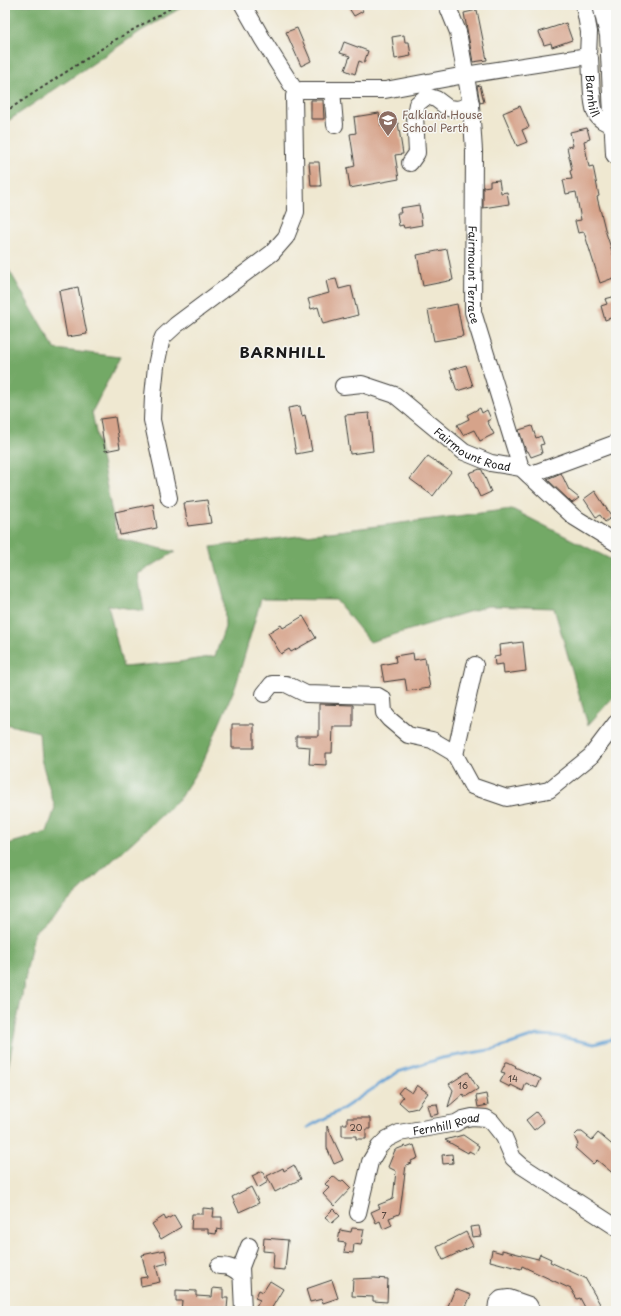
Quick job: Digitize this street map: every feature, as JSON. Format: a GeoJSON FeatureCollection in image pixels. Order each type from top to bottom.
{"type":"FeatureCollection","features":[{"type":"Feature","properties":{"kind":"main road"},"geometry":{"type":"LineString","coordinates":[[604,5],[610,36],[614,84],[616,154]]}},
{"type":"Feature","properties":{"kind":"street"},"geometry":{"type":"LineString","coordinates":[[242,5],[296,92]]}},
{"type":"Feature","properties":{"kind":"street","name":"Fairmount Terrace"},"geometry":{"type":"LineString","coordinates":[[447,5],[458,32],[471,105],[474,151],[477,278],[473,312],[510,420],[525,472]]}},
{"type":"Feature","properties":{"kind":"street","name":"Barnhill"},"geometry":{"type":"LineString","coordinates":[[584,5],[589,32],[588,56],[590,58],[592,89],[596,113],[602,120],[614,126]]}},
{"type":"Feature","properties":{"kind":"street"},"geometry":{"type":"LineString","coordinates":[[296,92],[301,90],[385,90],[465,75],[588,56]]}},
{"type":"Feature","properties":{"kind":"street"},"geometry":{"type":"LineString","coordinates":[[332,90],[335,125]]}},
{"type":"Feature","properties":{"kind":"street"},"geometry":{"type":"LineString","coordinates":[[169,498],[152,420],[156,366],[163,337],[176,325],[272,253],[286,237],[296,212],[294,96],[296,92]]}},
{"type":"Feature","properties":{"kind":"street"},"geometry":{"type":"LineString","coordinates":[[410,162],[417,153],[415,115],[417,104],[428,96],[436,99],[448,108],[458,109],[471,105]]}},
{"type":"Feature","properties":{"kind":"street","name":"Fairmount Road"},"geometry":{"type":"LineString","coordinates":[[343,386],[362,384],[395,394],[464,452],[491,463],[525,472]]}},
{"type":"Feature","properties":{"kind":"street"},"geometry":{"type":"LineString","coordinates":[[616,443],[525,472],[574,517],[616,543]]}},
{"type":"Feature","properties":{"kind":"street"},"geometry":{"type":"LineString","coordinates":[[455,755],[475,665]]}},
{"type":"Feature","properties":{"kind":"street"},"geometry":{"type":"LineString","coordinates":[[264,694],[272,684],[286,684],[306,694],[378,696],[383,699],[384,713],[408,735],[432,740],[454,753],[472,786],[507,798],[549,790],[591,756],[616,722]]}},
{"type":"Feature","properties":{"kind":"street","name":"Fernhill Road"},"geometry":{"type":"LineString","coordinates":[[358,1213],[370,1162],[379,1147],[387,1139],[399,1133],[456,1123],[463,1119],[472,1117],[486,1118],[499,1128],[513,1158],[522,1166],[616,1227]]}},
{"type":"Feature","properties":{"kind":"street"},"geometry":{"type":"LineString","coordinates":[[242,1311],[241,1267],[248,1246]]}},
{"type":"Feature","properties":{"kind":"street"},"geometry":{"type":"LineString","coordinates":[[219,1266],[229,1266],[241,1275]]}},
{"type":"Feature","properties":{"kind":"street"},"geometry":{"type":"LineString","coordinates":[[496,1311],[497,1303],[501,1299],[509,1298],[529,1305],[532,1311]]}},
{"type":"Feature","properties":{"kind":"path"},"geometry":{"type":"LineString","coordinates":[[5,112],[115,40],[176,5]]}},
{"type":"Feature","properties":{"kind":"green space"},"geometry":{"type":"Polygon","coordinates":[[[5,5],[186,5],[141,31],[5,123],[5,5]]]}},
{"type":"Feature","properties":{"kind":"green space"},"geometry":{"type":"Polygon","coordinates":[[[5,269],[9,270],[55,349],[120,357],[92,412],[117,538],[175,552],[138,574],[144,611],[108,605],[123,667],[179,662],[215,656],[225,627],[224,598],[211,547],[512,509],[616,562],[616,694],[588,725],[554,608],[488,606],[370,642],[336,600],[261,599],[236,685],[203,762],[179,799],[34,933],[5,1083],[5,845],[47,832],[55,808],[41,759],[39,732],[5,724],[5,269]]]}},
{"type":"Feature","properties":{"kind":"building"},"geometry":{"type":"Polygon","coordinates":[[[347,5],[359,5],[363,11],[354,16],[347,5]]]}},
{"type":"Feature","properties":{"kind":"building"},"geometry":{"type":"Polygon","coordinates":[[[477,10],[487,60],[473,62],[464,13],[477,10]]]}},
{"type":"Feature","properties":{"kind":"building"},"geometry":{"type":"Polygon","coordinates":[[[566,23],[572,40],[552,47],[551,43],[544,45],[539,32],[566,23]]]}},
{"type":"Feature","properties":{"kind":"building"},"geometry":{"type":"Polygon","coordinates":[[[297,28],[311,61],[301,66],[286,32],[297,28]]]}},
{"type":"Feature","properties":{"kind":"building"},"geometry":{"type":"Polygon","coordinates":[[[404,35],[405,42],[409,42],[411,56],[395,59],[392,37],[404,35]]]}},
{"type":"Feature","properties":{"kind":"building"},"geometry":{"type":"Polygon","coordinates":[[[344,42],[368,51],[364,63],[359,61],[355,74],[345,70],[350,56],[340,53],[344,42]]]}},
{"type":"Feature","properties":{"kind":"building"},"geometry":{"type":"Polygon","coordinates":[[[480,85],[484,102],[480,103],[477,86],[480,85]]]}},
{"type":"Feature","properties":{"kind":"building"},"geometry":{"type":"Polygon","coordinates":[[[311,100],[323,100],[324,119],[311,119],[311,100]]]}},
{"type":"Feature","properties":{"kind":"building"},"geometry":{"type":"Polygon","coordinates":[[[520,106],[529,127],[522,130],[527,142],[517,146],[503,113],[520,106]]]}},
{"type":"Feature","properties":{"kind":"building"},"geometry":{"type":"Polygon","coordinates":[[[379,113],[381,126],[398,123],[403,154],[395,155],[399,179],[350,188],[347,168],[355,166],[350,134],[356,133],[354,117],[379,113]]]}},
{"type":"Feature","properties":{"kind":"building"},"geometry":{"type":"Polygon","coordinates":[[[587,128],[590,139],[584,141],[589,167],[593,166],[599,196],[597,197],[606,233],[616,263],[616,277],[600,283],[584,232],[578,233],[575,221],[581,220],[576,192],[566,194],[563,180],[572,179],[570,171],[572,170],[567,147],[573,146],[570,132],[587,128]]]}},
{"type":"Feature","properties":{"kind":"building"},"geometry":{"type":"Polygon","coordinates":[[[309,162],[319,162],[321,186],[311,186],[309,162]]]}},
{"type":"Feature","properties":{"kind":"building"},"geometry":{"type":"Polygon","coordinates":[[[499,180],[501,193],[507,192],[509,204],[483,208],[483,187],[490,186],[490,181],[499,180]]]}},
{"type":"Feature","properties":{"kind":"building"},"geometry":{"type":"Polygon","coordinates":[[[419,205],[422,225],[404,228],[403,225],[399,226],[397,213],[401,213],[400,208],[419,205]]]}},
{"type":"Feature","properties":{"kind":"building"},"geometry":{"type":"Polygon","coordinates":[[[447,249],[453,280],[423,286],[417,255],[447,249]]]}},
{"type":"Feature","properties":{"kind":"building"},"geometry":{"type":"Polygon","coordinates":[[[336,279],[339,289],[351,286],[358,315],[323,324],[318,307],[311,309],[308,299],[329,293],[326,281],[336,279]]]}},
{"type":"Feature","properties":{"kind":"building"},"geometry":{"type":"Polygon","coordinates":[[[78,287],[87,334],[67,337],[59,291],[78,287]]]}},
{"type":"Feature","properties":{"kind":"building"},"geometry":{"type":"Polygon","coordinates":[[[616,296],[616,316],[605,320],[601,306],[607,304],[605,299],[616,296]]]}},
{"type":"Feature","properties":{"kind":"building"},"geometry":{"type":"Polygon","coordinates":[[[457,304],[463,336],[434,341],[428,310],[457,304]]]}},
{"type":"Feature","properties":{"kind":"building"},"geometry":{"type":"Polygon","coordinates":[[[466,365],[473,386],[457,391],[450,370],[466,365]]]}},
{"type":"Feature","properties":{"kind":"building"},"geometry":{"type":"Polygon","coordinates":[[[300,406],[302,416],[305,415],[312,451],[296,454],[288,408],[300,406]]]}},
{"type":"Feature","properties":{"kind":"building"},"geometry":{"type":"Polygon","coordinates":[[[480,408],[482,413],[487,410],[491,419],[487,421],[494,434],[480,441],[474,430],[463,435],[457,425],[469,419],[467,415],[480,408]]]}},
{"type":"Feature","properties":{"kind":"building"},"geometry":{"type":"Polygon","coordinates":[[[369,413],[373,451],[350,454],[345,415],[369,413]]]}},
{"type":"Feature","properties":{"kind":"building"},"geometry":{"type":"Polygon","coordinates":[[[115,417],[120,448],[105,451],[100,419],[115,417]]]}},
{"type":"Feature","properties":{"kind":"building"},"geometry":{"type":"Polygon","coordinates":[[[532,426],[536,438],[541,436],[544,444],[540,445],[542,453],[531,457],[528,451],[526,451],[519,430],[532,426]]]}},
{"type":"Feature","properties":{"kind":"building"},"geometry":{"type":"Polygon","coordinates":[[[428,456],[451,472],[433,496],[410,479],[428,456]]]}},
{"type":"Feature","properties":{"kind":"building"},"geometry":{"type":"Polygon","coordinates":[[[480,469],[482,470],[491,492],[480,497],[469,473],[480,469]]]}},
{"type":"Feature","properties":{"kind":"building"},"geometry":{"type":"Polygon","coordinates":[[[561,473],[569,490],[579,498],[572,503],[547,479],[561,473]]]}},
{"type":"Feature","properties":{"kind":"building"},"geometry":{"type":"Polygon","coordinates":[[[595,491],[612,517],[605,522],[600,515],[596,517],[584,499],[595,491]]]}},
{"type":"Feature","properties":{"kind":"building"},"geometry":{"type":"Polygon","coordinates":[[[207,500],[211,523],[188,526],[184,503],[207,500]]]}},
{"type":"Feature","properties":{"kind":"building"},"geometry":{"type":"Polygon","coordinates":[[[153,504],[157,528],[120,535],[115,512],[153,504]]]}},
{"type":"Feature","properties":{"kind":"building"},"geometry":{"type":"Polygon","coordinates":[[[303,616],[316,638],[291,652],[289,649],[281,654],[268,633],[281,625],[283,628],[303,616]]]}},
{"type":"Feature","properties":{"kind":"building"},"geometry":{"type":"Polygon","coordinates":[[[523,642],[526,671],[504,674],[503,664],[495,665],[494,657],[500,656],[499,645],[523,642]]]}},
{"type":"Feature","properties":{"kind":"building"},"geometry":{"type":"Polygon","coordinates":[[[413,653],[414,660],[425,658],[430,688],[407,691],[405,679],[384,682],[381,665],[396,662],[395,656],[413,653]]]}},
{"type":"Feature","properties":{"kind":"building"},"geometry":{"type":"Polygon","coordinates":[[[319,704],[353,705],[353,727],[333,727],[332,753],[326,753],[326,765],[309,764],[310,747],[296,746],[296,736],[319,736],[319,704]]]}},
{"type":"Feature","properties":{"kind":"building"},"geometry":{"type":"Polygon","coordinates":[[[232,724],[254,724],[254,748],[232,748],[232,724]]]}},
{"type":"Feature","properties":{"kind":"building"},"geometry":{"type":"Polygon","coordinates":[[[506,1062],[541,1079],[537,1088],[526,1083],[523,1091],[511,1085],[510,1087],[500,1082],[505,1073],[501,1072],[506,1062]]]}},
{"type":"Feature","properties":{"kind":"building"},"geometry":{"type":"Polygon","coordinates":[[[468,1072],[478,1089],[465,1097],[463,1094],[448,1107],[453,1090],[449,1084],[468,1072]]]}},
{"type":"Feature","properties":{"kind":"building"},"geometry":{"type":"Polygon","coordinates":[[[417,1085],[428,1093],[417,1108],[408,1110],[399,1102],[403,1097],[398,1093],[403,1087],[412,1093],[417,1085]]]}},
{"type":"Feature","properties":{"kind":"building"},"geometry":{"type":"Polygon","coordinates":[[[486,1094],[488,1105],[478,1107],[476,1096],[486,1094]]]}},
{"type":"Feature","properties":{"kind":"building"},"geometry":{"type":"Polygon","coordinates":[[[437,1104],[439,1114],[430,1116],[427,1105],[437,1104]]]}},
{"type":"Feature","properties":{"kind":"building"},"geometry":{"type":"Polygon","coordinates":[[[536,1112],[544,1122],[534,1130],[526,1120],[536,1112]]]}},
{"type":"Feature","properties":{"kind":"building"},"geometry":{"type":"Polygon","coordinates":[[[347,1118],[370,1118],[370,1129],[366,1129],[366,1139],[356,1139],[356,1136],[342,1136],[342,1124],[347,1124],[347,1118]]]}},
{"type":"Feature","properties":{"kind":"building"},"geometry":{"type":"Polygon","coordinates":[[[327,1126],[343,1160],[334,1164],[327,1148],[327,1126]]]}},
{"type":"Feature","properties":{"kind":"building"},"geometry":{"type":"Polygon","coordinates":[[[578,1132],[582,1132],[592,1140],[598,1133],[616,1148],[616,1176],[597,1160],[593,1164],[575,1148],[578,1144],[574,1136],[578,1132]]]}},
{"type":"Feature","properties":{"kind":"building"},"geometry":{"type":"Polygon","coordinates":[[[463,1135],[479,1146],[475,1154],[469,1151],[468,1153],[445,1140],[463,1135]]]}},
{"type":"Feature","properties":{"kind":"building"},"geometry":{"type":"Polygon","coordinates":[[[414,1145],[418,1158],[411,1161],[412,1163],[406,1165],[399,1214],[389,1218],[392,1225],[383,1229],[380,1221],[376,1223],[371,1212],[380,1208],[378,1205],[393,1199],[396,1171],[388,1167],[395,1150],[405,1146],[406,1148],[414,1145]]]}},
{"type":"Feature","properties":{"kind":"building"},"geometry":{"type":"Polygon","coordinates":[[[452,1154],[453,1163],[443,1164],[442,1155],[452,1154]]]}},
{"type":"Feature","properties":{"kind":"building"},"geometry":{"type":"Polygon","coordinates":[[[294,1165],[301,1179],[275,1192],[267,1176],[283,1168],[284,1171],[294,1165]]]}},
{"type":"Feature","properties":{"kind":"building"},"geometry":{"type":"Polygon","coordinates":[[[262,1171],[268,1182],[258,1188],[252,1176],[262,1171]]]}},
{"type":"Feature","properties":{"kind":"building"},"geometry":{"type":"Polygon","coordinates":[[[333,1176],[340,1182],[343,1180],[351,1188],[334,1206],[323,1194],[329,1188],[325,1184],[333,1176]]]}},
{"type":"Feature","properties":{"kind":"building"},"geometry":{"type":"Polygon","coordinates":[[[251,1187],[259,1203],[239,1212],[232,1197],[251,1187]]]}},
{"type":"Feature","properties":{"kind":"building"},"geometry":{"type":"Polygon","coordinates":[[[203,1208],[214,1209],[213,1217],[222,1217],[222,1230],[217,1229],[216,1234],[208,1233],[208,1229],[191,1229],[192,1214],[203,1214],[203,1208]]]}},
{"type":"Feature","properties":{"kind":"building"},"geometry":{"type":"Polygon","coordinates":[[[333,1209],[340,1216],[332,1223],[325,1217],[333,1209]]]}},
{"type":"Feature","properties":{"kind":"building"},"geometry":{"type":"Polygon","coordinates":[[[174,1215],[181,1227],[161,1239],[152,1224],[164,1216],[166,1220],[174,1215]]]}},
{"type":"Feature","properties":{"kind":"building"},"geometry":{"type":"Polygon","coordinates":[[[479,1226],[481,1236],[472,1237],[470,1227],[479,1226]]]}},
{"type":"Feature","properties":{"kind":"building"},"geometry":{"type":"Polygon","coordinates":[[[352,1228],[364,1229],[361,1245],[354,1244],[353,1253],[344,1252],[346,1243],[338,1242],[340,1230],[351,1232],[352,1228]]]}},
{"type":"Feature","properties":{"kind":"building"},"geometry":{"type":"Polygon","coordinates":[[[466,1232],[473,1246],[443,1260],[437,1247],[466,1232]]]}},
{"type":"Feature","properties":{"kind":"building"},"geometry":{"type":"Polygon","coordinates":[[[264,1238],[288,1240],[285,1270],[273,1269],[274,1252],[263,1251],[264,1238]]]}},
{"type":"Feature","properties":{"kind":"building"},"geometry":{"type":"Polygon","coordinates":[[[165,1250],[168,1263],[156,1266],[160,1282],[141,1286],[140,1278],[147,1277],[142,1255],[165,1250]]]}},
{"type":"Feature","properties":{"kind":"building"},"geometry":{"type":"Polygon","coordinates":[[[492,1250],[502,1253],[502,1250],[538,1259],[540,1254],[551,1259],[550,1262],[585,1278],[600,1304],[587,1311],[580,1298],[577,1299],[571,1289],[522,1266],[521,1269],[490,1261],[492,1250]]]}},
{"type":"Feature","properties":{"kind":"building"},"geometry":{"type":"Polygon","coordinates":[[[353,1279],[388,1279],[387,1302],[373,1301],[373,1297],[352,1296],[353,1279]]]}},
{"type":"Feature","properties":{"kind":"building"},"geometry":{"type":"Polygon","coordinates":[[[332,1280],[338,1298],[323,1303],[322,1299],[310,1302],[306,1289],[332,1280]]]}},
{"type":"Feature","properties":{"kind":"building"},"geometry":{"type":"Polygon","coordinates":[[[270,1281],[283,1289],[270,1311],[263,1311],[256,1307],[260,1300],[255,1298],[259,1290],[263,1292],[270,1281]]]}},
{"type":"Feature","properties":{"kind":"building"},"geometry":{"type":"Polygon","coordinates":[[[213,1288],[223,1289],[223,1298],[228,1298],[227,1309],[195,1307],[195,1311],[181,1311],[182,1301],[176,1301],[176,1290],[196,1291],[196,1296],[212,1297],[213,1288]]]}},
{"type":"Feature","properties":{"kind":"building"},"geometry":{"type":"Polygon","coordinates":[[[455,1289],[471,1295],[464,1311],[446,1311],[455,1289]]]}},
{"type":"Feature","properties":{"kind":"waterway"},"geometry":{"type":"LineString","coordinates":[[308,1127],[341,1110],[398,1072],[442,1058],[495,1049],[537,1035],[556,1036],[594,1044],[616,1038]]}},
{"type":"Feature","properties":{"kind":"place","name":"Falkland House School Perth"},"geometry":{"type":"Point","coordinates":[388,137]}},
{"type":"Feature","properties":{"kind":"district","name":"BARNHILL"},"geometry":{"type":"Point","coordinates":[283,351]}}]}
